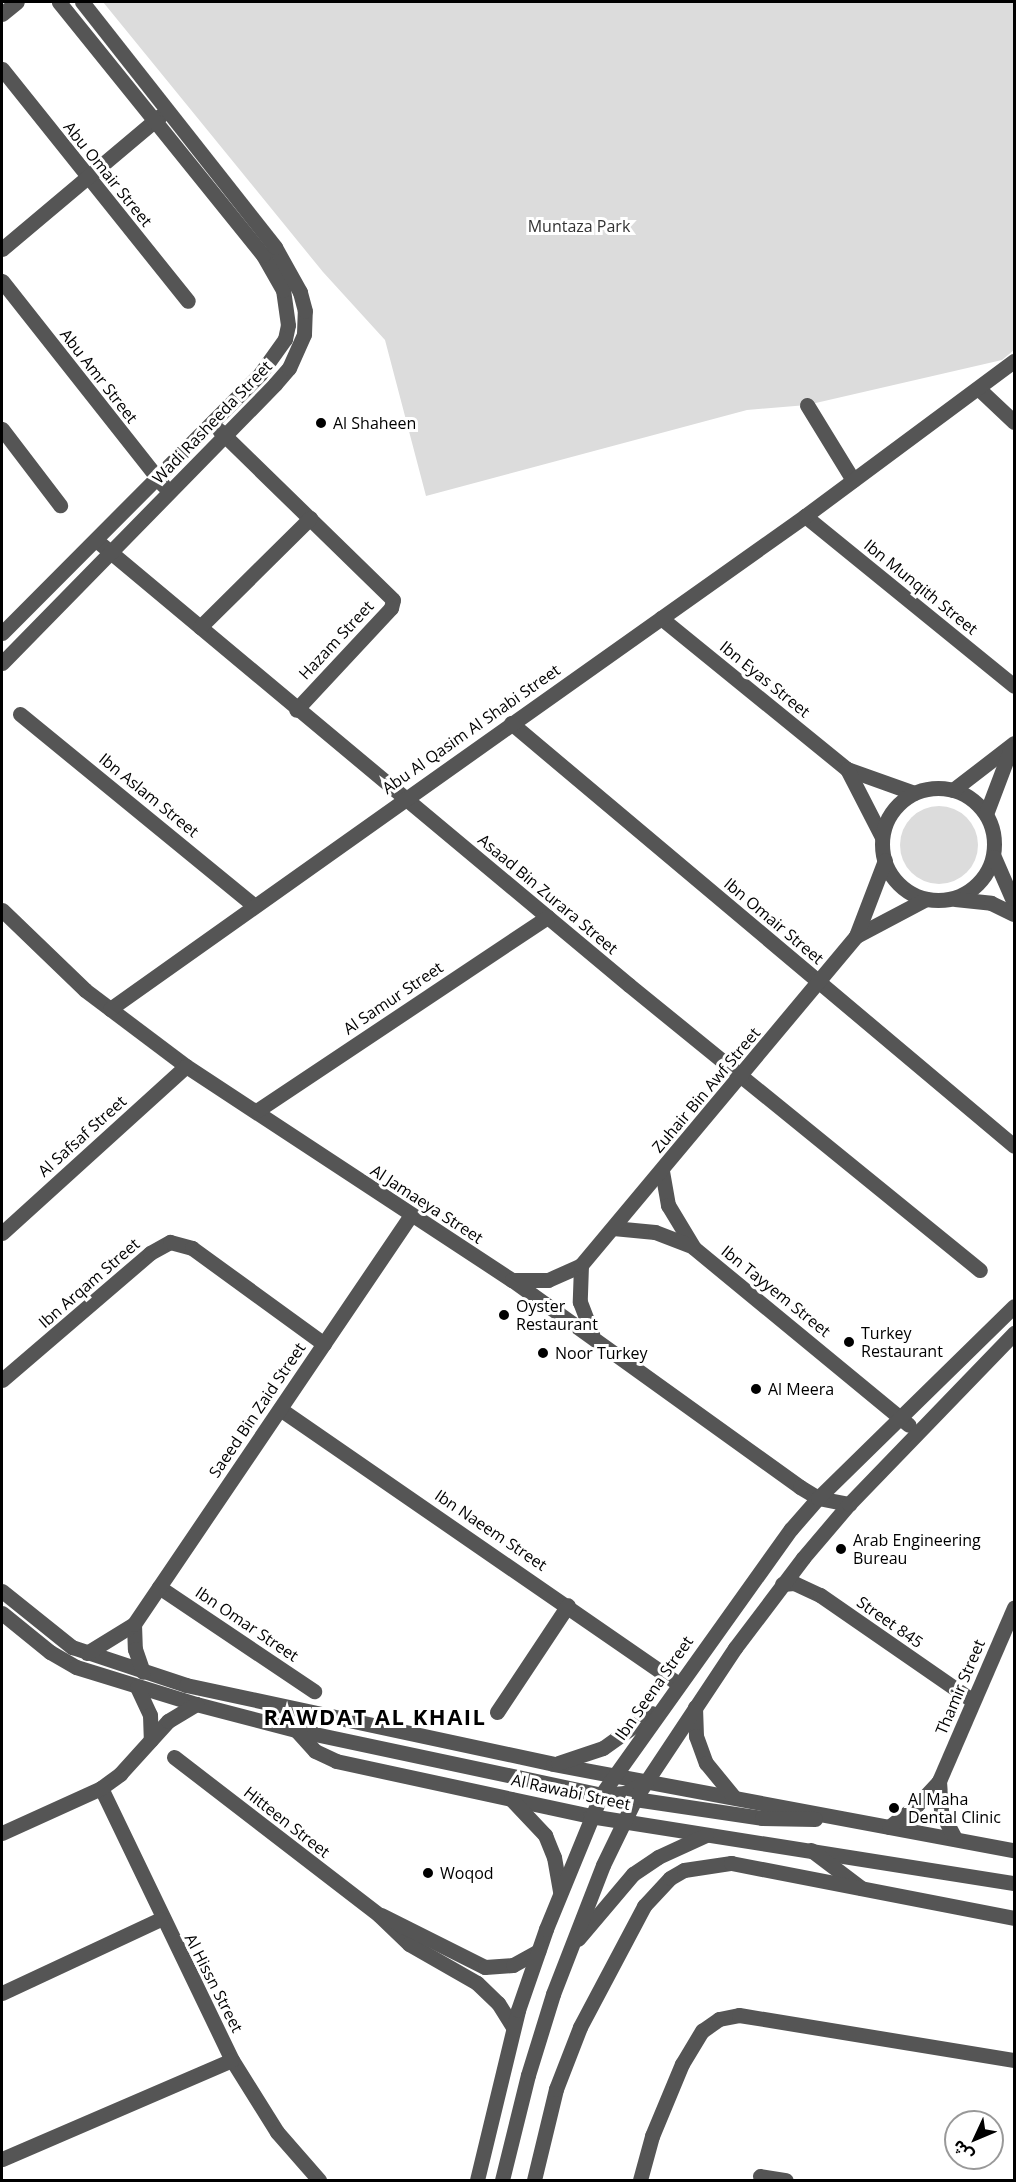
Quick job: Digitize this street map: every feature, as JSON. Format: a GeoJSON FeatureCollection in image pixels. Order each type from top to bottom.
{"type":"FeatureCollection","features":[{"type":"Feature","properties":{"kind":"street"},"geometry":{"type":"LineString","coordinates":[[2,14],[17,2]]}},
{"type":"Feature","properties":{"kind":"street","name":"Wadi Rasheeda Street"},"geometry":{"type":"LineString","coordinates":[[2,633],[212,422],[275,356],[285,339],[287,301],[263,255],[59,2]]}},
{"type":"Feature","properties":{"kind":"street","name":"Wadi Rasheeda Street"},"geometry":{"type":"LineString","coordinates":[[4,654],[109,554],[289,368],[304,334],[305,311],[290,271],[274,247],[82,2]]}},
{"type":"Feature","properties":{"kind":"street","name":"Abu Omair Street"},"geometry":{"type":"LineString","coordinates":[[2,69],[188,302]]}},
{"type":"Feature","properties":{"kind":"street"},"geometry":{"type":"LineString","coordinates":[[2,249],[168,109]]}},
{"type":"Feature","properties":{"kind":"street","name":"Abu Amr Street"},"geometry":{"type":"LineString","coordinates":[[2,281],[169,492]]}},
{"type":"Feature","properties":{"kind":"street","name":"Abu Al Qasim Al Shabi Street"},"geometry":{"type":"LineString","coordinates":[[110,1009],[253,905],[805,516],[1014,361]]}},
{"type":"Feature","properties":{"kind":"street"},"geometry":{"type":"LineString","coordinates":[[979,389],[1014,422]]}},
{"type":"Feature","properties":{"kind":"street"},"geometry":{"type":"LineString","coordinates":[[807,405],[853,480]]}},
{"type":"Feature","properties":{"kind":"street","name":"Hazam Street"},"geometry":{"type":"LineString","coordinates":[[212,422],[389,596],[393,605],[296,710]]}},
{"type":"Feature","properties":{"kind":"street"},"geometry":{"type":"LineString","coordinates":[[2,429],[60,505]]}},
{"type":"Feature","properties":{"kind":"street","name":"Ibn Munqith Street"},"geometry":{"type":"LineString","coordinates":[[805,516],[1014,686]]}},
{"type":"Feature","properties":{"kind":"street"},"geometry":{"type":"LineString","coordinates":[[200,627],[310,518]]}},
{"type":"Feature","properties":{"kind":"street","name":"Asaad Bin Zurara Street"},"geometry":{"type":"LineString","coordinates":[[96,540],[109,554],[200,627],[296,710],[980,1270]]}},
{"type":"Feature","properties":{"kind":"street","name":"Ibn Eyas Street"},"geometry":{"type":"LineString","coordinates":[[661,618],[847,769],[914,793]]}},
{"type":"Feature","properties":{"kind":"street","name":"Ibn Aslam Street"},"geometry":{"type":"LineString","coordinates":[[20,714],[253,905]]}},
{"type":"Feature","properties":{"kind":"street","name":"Ibn Omair Street"},"geometry":{"type":"LineString","coordinates":[[511,723],[1014,1146]]}},
{"type":"Feature","properties":{"kind":"street"},"geometry":{"type":"LineString","coordinates":[[953,789],[1013,746]]}},
{"type":"Feature","properties":{"kind":"street"},"geometry":{"type":"LineString","coordinates":[[986,814],[1013,746]]}},
{"type":"Feature","properties":{"kind":"street","name":"Ibn Eyas Street"},"geometry":{"type":"LineString","coordinates":[[847,769],[882,837]]}},
{"type":"Feature","properties":{"kind":"street"},"geometry":{"type":"LineString","coordinates":[[1014,903],[994,857],[995,839],[986,814],[975,801],[953,789],[938,787],[914,793],[895,807],[882,837],[885,860],[902,887],[926,899],[990,903],[1014,914]]}},
{"type":"Feature","properties":{"kind":"street"},"geometry":{"type":"LineString","coordinates":[[952,899],[976,887],[994,857]]}},
{"type":"Feature","properties":{"kind":"street","name":"Zuhair Bin Awf Street"},"geometry":{"type":"LineString","coordinates":[[512,1280],[548,1280],[581,1265],[820,983],[856,936],[885,860]]}},
{"type":"Feature","properties":{"kind":"street","name":"Zuhair Bin Awf Street"},"geometry":{"type":"LineString","coordinates":[[856,936],[926,899]]}},
{"type":"Feature","properties":{"kind":"street","name":"Al Jamaeya Street"},"geometry":{"type":"LineString","coordinates":[[2,910],[57,965],[110,1009],[186,1066],[258,1110],[411,1217],[512,1280],[818,1498],[849,1504]]}},
{"type":"Feature","properties":{"kind":"street","name":"Al Samur Street"},"geometry":{"type":"LineString","coordinates":[[258,1110],[548,917]]}},
{"type":"Feature","properties":{"kind":"street","name":"Al Safsaf Street"},"geometry":{"type":"LineString","coordinates":[[2,1233],[186,1066]]}},
{"type":"Feature","properties":{"kind":"street","name":"Ibn Tayyem Street"},"geometry":{"type":"LineString","coordinates":[[662,1171],[668,1205],[694,1248]]}},
{"type":"Feature","properties":{"kind":"street","name":"Saeed Bin Zaid Street"},"geometry":{"type":"LineString","coordinates":[[87,1653],[134,1624],[411,1217]]}},
{"type":"Feature","properties":{"kind":"street","name":"Ibn Tayyem Street"},"geometry":{"type":"LineString","coordinates":[[613,1228],[655,1232],[694,1248],[918,1433]]}},
{"type":"Feature","properties":{"kind":"street","name":"Ibn Arqam Street"},"geometry":{"type":"LineString","coordinates":[[2,1380],[150,1253],[170,1242],[192,1248],[324,1344]]}},
{"type":"Feature","properties":{"kind":"street"},"geometry":{"type":"LineString","coordinates":[[581,1265],[580,1302],[594,1337]]}},
{"type":"Feature","properties":{"kind":"street","name":"Ibn Seena Street"},"geometry":{"type":"LineString","coordinates":[[477,2181],[513,2027],[538,1951],[590,1816],[601,1795],[763,1565],[818,1498],[1014,1306]]}},
{"type":"Feature","properties":{"kind":"street"},"geometry":{"type":"LineString","coordinates":[[502,2181],[537,2041],[567,1953],[622,1822],[636,1797],[695,1707],[782,1584],[849,1504],[1014,1334]]}},
{"type":"Feature","properties":{"kind":"street","name":"Ibn Naeem Street"},"geometry":{"type":"LineString","coordinates":[[280,1409],[568,1605],[679,1684]]}},
{"type":"Feature","properties":{"kind":"street","name":"Street 845"},"geometry":{"type":"LineString","coordinates":[[782,1584],[794,1583],[820,1595],[973,1701]]}},
{"type":"Feature","properties":{"kind":"street","name":"Ibn Omar Street"},"geometry":{"type":"LineString","coordinates":[[159,1587],[314,1691]]}},
{"type":"Feature","properties":{"kind":"street","name":"Al Rawabi Street"},"geometry":{"type":"LineString","coordinates":[[2,1591],[48,1631],[87,1653],[196,1704],[296,1730],[315,1751],[336,1761],[622,1822],[809,1848],[1014,1883]]}},
{"type":"Feature","properties":{"kind":"street"},"geometry":{"type":"LineString","coordinates":[[497,1712],[568,1605]]}},
{"type":"Feature","properties":{"kind":"street","name":"Thamir Street"},"geometry":{"type":"LineString","coordinates":[[889,1827],[916,1806],[939,1781],[1014,1608]]}},
{"type":"Feature","properties":{"kind":"street"},"geometry":{"type":"LineString","coordinates":[[2,1613],[42,1646],[76,1667],[140,1679]]}},
{"type":"Feature","properties":{"kind":"street"},"geometry":{"type":"LineString","coordinates":[[134,1624],[135,1649],[150,1715],[151,1740]]}},
{"type":"Feature","properties":{"kind":"street","name":"Al Rawabi Street"},"geometry":{"type":"LineString","coordinates":[[140,1679],[614,1776],[734,1796],[1014,1850]]}},
{"type":"Feature","properties":{"kind":"street"},"geometry":{"type":"LineString","coordinates":[[553,1764],[603,1748],[666,1701]]}},
{"type":"Feature","properties":{"kind":"street"},"geometry":{"type":"LineString","coordinates":[[2,1833],[101,1788],[120,1774],[168,1721],[196,1704]]}},
{"type":"Feature","properties":{"kind":"street"},"geometry":{"type":"LineString","coordinates":[[695,1707],[696,1736],[706,1763],[734,1796]]}},
{"type":"Feature","properties":{"kind":"street"},"geometry":{"type":"LineString","coordinates":[[296,1730],[601,1795],[625,1793],[646,1781]]}},
{"type":"Feature","properties":{"kind":"street","name":"Hitteen Street"},"geometry":{"type":"LineString","coordinates":[[174,1757],[379,1915],[409,1944],[488,1992],[513,2027]]}},
{"type":"Feature","properties":{"kind":"street","name":"Thamir Street"},"geometry":{"type":"LineString","coordinates":[[939,1781],[941,1812],[955,1838]]}},
{"type":"Feature","properties":{"kind":"street","name":"Al Hissn Street"},"geometry":{"type":"LineString","coordinates":[[101,1788],[161,1919],[232,2060],[277,2132],[319,2181]]}},
{"type":"Feature","properties":{"kind":"street"},"geometry":{"type":"LineString","coordinates":[[508,1797],[544,1835],[554,1857],[560,1894]]}},
{"type":"Feature","properties":{"kind":"street"},"geometry":{"type":"LineString","coordinates":[[590,1816],[611,1802],[636,1797],[778,1820],[847,1819]]}},
{"type":"Feature","properties":{"kind":"street"},"geometry":{"type":"LineString","coordinates":[[567,1953],[633,1874],[658,1857],[708,1834]]}},
{"type":"Feature","properties":{"kind":"street"},"geometry":{"type":"LineString","coordinates":[[809,1848],[866,1892]]}},
{"type":"Feature","properties":{"kind":"street"},"geometry":{"type":"LineString","coordinates":[[534,2181],[550,2110],[580,2027],[635,1922],[670,1878],[699,1865],[731,1863],[866,1892],[1014,1918]]}},
{"type":"Feature","properties":{"kind":"street","name":"Hitteen Street"},"geometry":{"type":"LineString","coordinates":[[379,1915],[404,1924],[485,1967],[513,1965],[538,1951]]}},
{"type":"Feature","properties":{"kind":"street"},"geometry":{"type":"LineString","coordinates":[[2,1993],[161,1919]]}},
{"type":"Feature","properties":{"kind":"street"},"geometry":{"type":"LineString","coordinates":[[640,2181],[652,2136],[682,2064],[702,2031],[719,2019],[748,2016],[1014,2060]]}},
{"type":"Feature","properties":{"kind":"street"},"geometry":{"type":"LineString","coordinates":[[2,2159],[232,2060]]}},
{"type":"Feature","properties":{"kind":"street"},"geometry":{"type":"LineString","coordinates":[[760,2176],[786,2181]]}},
{"type":"Feature","properties":{"kind":"green space","name":"Muntaza Park"},"geometry":{"type":"Polygon","coordinates":[[[103,2],[1014,2],[1014,350],[1002,360],[807,405],[747,410],[426,496],[385,340],[323,272],[103,2]]]}},
{"type":"Feature","properties":{"kind":"green space"},"geometry":{"type":"Polygon","coordinates":[[[939,806],[954,809],[967,817],[975,830],[978,845],[975,860],[967,873],[954,881],[939,884],[924,881],[911,873],[903,860],[900,845],[903,830],[911,817],[924,809],[939,806]]]}},
{"type":"Feature","properties":{"kind":"place","name":"Al Shaheen"},"geometry":{"type":"Point","coordinates":[321,423]}},
{"type":"Feature","properties":{"kind":"place","name":"Oyster Restaurant"},"geometry":{"type":"Point","coordinates":[504,1315]}},
{"type":"Feature","properties":{"kind":"place","name":"Turkey Restaurant"},"geometry":{"type":"Point","coordinates":[849,1342]}},
{"type":"Feature","properties":{"kind":"place","name":"Noor Turkey"},"geometry":{"type":"Point","coordinates":[543,1353]}},
{"type":"Feature","properties":{"kind":"place","name":"Al Meera"},"geometry":{"type":"Point","coordinates":[756,1389]}},
{"type":"Feature","properties":{"kind":"place","name":"Arab Engineering Bureau"},"geometry":{"type":"Point","coordinates":[841,1549]}},
{"type":"Feature","properties":{"kind":"place","name":"Al Maha Dental Clinic"},"geometry":{"type":"Point","coordinates":[894,1808]}},
{"type":"Feature","properties":{"kind":"place","name":"Woqod"},"geometry":{"type":"Point","coordinates":[428,1873]}},
{"type":"Feature","properties":{"kind":"district","name":"RAWDAT AL KHAIL"},"geometry":{"type":"Point","coordinates":[375,1717]}}]}
